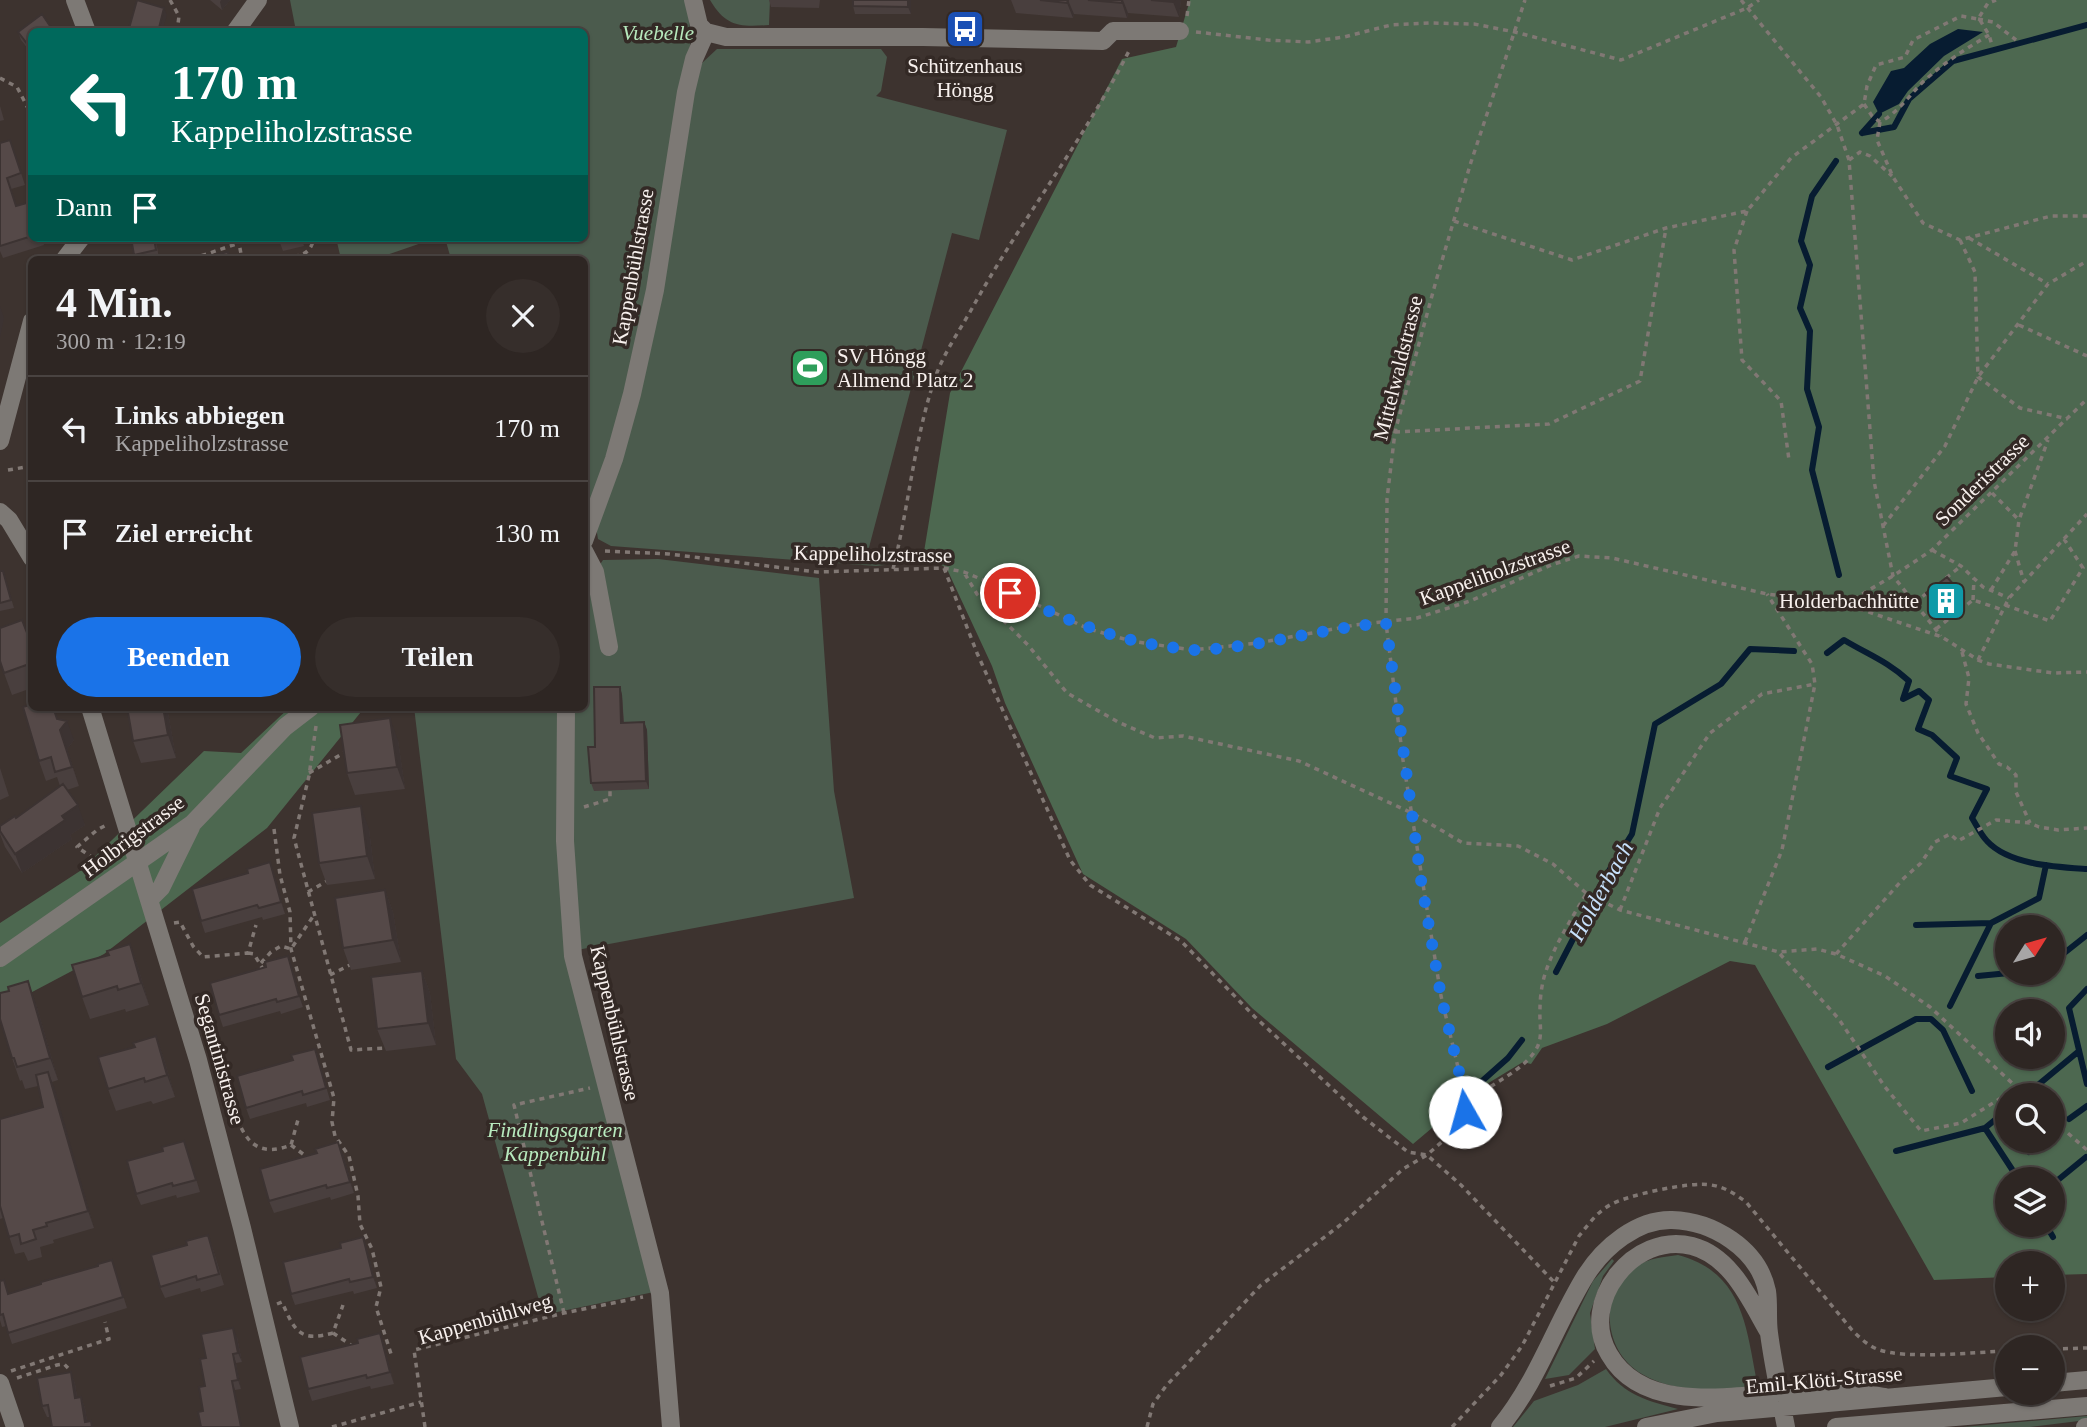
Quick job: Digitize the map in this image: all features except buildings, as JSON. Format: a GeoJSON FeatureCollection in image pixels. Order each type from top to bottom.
{"type":"FeatureCollection","features":[{"type":"Feature","properties":{"kind":"street"},"geometry":{"type":"LineString","coordinates":[[75,0],[86,28]]}},
{"type":"Feature","properties":{"kind":"street"},"geometry":{"type":"LineString","coordinates":[[238,28],[258,0]]}},
{"type":"Feature","properties":{"kind":"street"},"geometry":{"type":"LineString","coordinates":[[694,0],[699,25],[706,32],[726,37],[1103,41],[1113,30],[1180,31]]}},
{"type":"Feature","properties":{"kind":"street","name":"Kappenbühlstrasse"},"geometry":{"type":"LineString","coordinates":[[589,548],[632,394],[655,290],[686,92],[694,59],[706,32]]}},
{"type":"Feature","properties":{"kind":"street"},"geometry":{"type":"LineString","coordinates":[[0,441],[28,336]]}},
{"type":"Feature","properties":{"kind":"street"},"geometry":{"type":"LineString","coordinates":[[0,512],[9,520],[28,551]]}},
{"type":"Feature","properties":{"kind":"street"},"geometry":{"type":"LineString","coordinates":[[589,548],[609,648]]}},
{"type":"Feature","properties":{"kind":"street","name":"Segantinistrasse"},"geometry":{"type":"LineString","coordinates":[[91,711],[148,893],[222,1152],[290,1427]]}},
{"type":"Feature","properties":{"kind":"street","name":"Kappenbühlstrasse"},"geometry":{"type":"LineString","coordinates":[[566,711],[565,842],[573,956],[660,1293],[671,1427]]}},
{"type":"Feature","properties":{"kind":"street","name":"Holbrigstrasse"},"geometry":{"type":"LineString","coordinates":[[0,958],[192,824],[285,727],[314,713]]}},
{"type":"Feature","properties":{"kind":"street"},"geometry":{"type":"LineString","coordinates":[[148,893],[161,888],[192,824]]}},
{"type":"Feature","properties":{"kind":"street"},"geometry":{"type":"LineString","coordinates":[[1500,1427],[1528,1389],[1586,1275],[1606,1250],[1641,1226],[1661,1220],[1684,1220],[1725,1234],[1742,1248],[1767,1289],[1768,1331],[1786,1427]]}},
{"type":"Feature","properties":{"kind":"street"},"geometry":{"type":"LineString","coordinates":[[1768,1331],[1734,1275],[1713,1257],[1692,1246],[1665,1246],[1642,1254],[1622,1269],[1607,1287],[1600,1309],[1600,1333],[1607,1352],[1619,1370],[1645,1387],[1683,1398],[1827,1390],[1884,1397]]}},
{"type":"Feature","properties":{"kind":"street"},"geometry":{"type":"LineString","coordinates":[[7,1378],[15,1427]]}},
{"type":"Feature","properties":{"kind":"street"},"geometry":{"type":"LineString","coordinates":[[2065,1382],[2087,1380]]}},
{"type":"Feature","properties":{"kind":"street","name":"Emil-Klöti-Strasse"},"geometry":{"type":"LineString","coordinates":[[1646,1427],[1717,1413],[1995,1388]]}},
{"type":"Feature","properties":{"kind":"street"},"geometry":{"type":"LineString","coordinates":[[1836,1427],[2087,1406]]}},
{"type":"Feature","properties":{"kind":"path"},"geometry":{"type":"LineString","coordinates":[[170,0],[179,16],[178,28]]}},
{"type":"Feature","properties":{"kind":"path","name":"Mittelwaldstrasse"},"geometry":{"type":"LineString","coordinates":[[1467,1105],[1441,996],[1421,880],[1386,623],[1387,499],[1395,432],[1454,221],[1525,0]]}},
{"type":"Feature","properties":{"kind":"path"},"geometry":{"type":"LineString","coordinates":[[1741,0],[1821,97],[1837,125],[1849,160],[1874,481],[1893,576],[1942,637],[1978,660],[2053,673],[2087,672]]}},
{"type":"Feature","properties":{"kind":"path"},"geometry":{"type":"LineString","coordinates":[[1180,31],[1308,42],[1344,37],[1391,25],[1474,24],[1620,60],[1747,8],[1759,0]]}},
{"type":"Feature","properties":{"kind":"path"},"geometry":{"type":"LineString","coordinates":[[1978,19],[1988,3],[1996,0]]}},
{"type":"Feature","properties":{"kind":"path"},"geometry":{"type":"LineString","coordinates":[[1789,460],[1781,401],[1742,359],[1734,250],[1747,211],[1791,158],[1864,104],[1867,86],[1876,65],[1905,57],[1913,40],[1961,16],[1993,22],[2016,40]]}},
{"type":"Feature","properties":{"kind":"path"},"geometry":{"type":"LineString","coordinates":[[1978,19],[1992,45]]}},
{"type":"Feature","properties":{"kind":"path"},"geometry":{"type":"LineString","coordinates":[[892,569],[903,527],[918,442],[936,376],[1017,232],[1105,99],[1140,30]]}},
{"type":"Feature","properties":{"kind":"path"},"geometry":{"type":"LineString","coordinates":[[1880,122],[1889,117],[1924,80],[1952,57],[1989,35]]}},
{"type":"Feature","properties":{"kind":"path"},"geometry":{"type":"LineString","coordinates":[[0,78],[16,87],[28,109]]}},
{"type":"Feature","properties":{"kind":"path"},"geometry":{"type":"LineString","coordinates":[[1864,104],[1880,122]]}},
{"type":"Feature","properties":{"kind":"path"},"geometry":{"type":"LineString","coordinates":[[1880,122],[1878,140],[1893,177],[1923,223],[1960,240],[2051,216],[2087,216]]}},
{"type":"Feature","properties":{"kind":"path"},"geometry":{"type":"LineString","coordinates":[[1849,160],[1860,152],[1870,156],[1893,177]]}},
{"type":"Feature","properties":{"kind":"path"},"geometry":{"type":"LineString","coordinates":[[1454,221],[1572,260],[1666,229],[1747,211]]}},
{"type":"Feature","properties":{"kind":"path"},"geometry":{"type":"LineString","coordinates":[[1395,432],[1549,424],[1640,381],[1666,229]]}},
{"type":"Feature","properties":{"kind":"path"},"geometry":{"type":"LineString","coordinates":[[1969,238],[2048,284]]}},
{"type":"Feature","properties":{"kind":"path"},"geometry":{"type":"LineString","coordinates":[[1960,240],[1975,272],[1978,377]]}},
{"type":"Feature","properties":{"kind":"path"},"geometry":{"type":"LineString","coordinates":[[199,256],[233,242]]}},
{"type":"Feature","properties":{"kind":"path"},"geometry":{"type":"LineString","coordinates":[[297,256],[306,254],[313,242]]}},
{"type":"Feature","properties":{"kind":"path"},"geometry":{"type":"LineString","coordinates":[[1883,526],[1945,446],[1978,377],[2048,284],[2087,261]]}},
{"type":"Feature","properties":{"kind":"path"},"geometry":{"type":"LineString","coordinates":[[2018,325],[2087,355]]}},
{"type":"Feature","properties":{"kind":"path"},"geometry":{"type":"LineString","coordinates":[[1978,377],[2020,408],[2068,419]]}},
{"type":"Feature","properties":{"kind":"path","name":"Sonderistrasse"},"geometry":{"type":"LineString","coordinates":[[1893,576],[1932,550],[2087,399]]}},
{"type":"Feature","properties":{"kind":"path"},"geometry":{"type":"LineString","coordinates":[[2024,582],[2015,551],[2019,520],[2049,438]]}},
{"type":"Feature","properties":{"kind":"path"},"geometry":{"type":"LineString","coordinates":[[8,470],[28,467]]}},
{"type":"Feature","properties":{"kind":"path"},"geometry":{"type":"LineString","coordinates":[[1992,493],[2019,520]]}},
{"type":"Feature","properties":{"kind":"path"},"geometry":{"type":"LineString","coordinates":[[1978,660],[2009,598],[2087,514]]}},
{"type":"Feature","properties":{"kind":"path"},"geometry":{"type":"LineString","coordinates":[[1973,600],[2050,621],[2083,568],[2064,539]]}},
{"type":"Feature","properties":{"kind":"path","name":"Kappeliholzstrasse"},"geometry":{"type":"LineString","coordinates":[[589,548],[669,554],[817,572],[944,568],[964,572],[1089,629],[1131,641],[1192,650],[1258,643],[1355,625],[1417,618],[1470,601],[1551,565],[1579,556],[1612,558],[1767,594],[1845,604],[1942,637]]}},
{"type":"Feature","properties":{"kind":"path"},"geometry":{"type":"LineString","coordinates":[[1932,550],[1961,566],[1983,587],[2009,598]]}},
{"type":"Feature","properties":{"kind":"path"},"geometry":{"type":"LineString","coordinates":[[1991,590],[2015,551]]}},
{"type":"Feature","properties":{"kind":"path"},"geometry":{"type":"LineString","coordinates":[[1942,581],[1961,566]]}},
{"type":"Feature","properties":{"kind":"path"},"geometry":{"type":"LineString","coordinates":[[944,568],[977,653],[1070,860],[1079,873],[1090,885],[1181,941],[1255,1017],[1363,1117],[1408,1152],[1427,1155],[1492,1216],[1555,1283],[1522,1346],[1502,1375],[1452,1427]]}},
{"type":"Feature","properties":{"kind":"path"},"geometry":{"type":"LineString","coordinates":[[964,572],[977,594],[1028,645],[1067,693],[1118,722],[1155,738],[1183,736],[1299,761],[1412,813],[1464,843],[1518,846],[1553,864],[1586,894],[1620,910],[1779,953],[1817,950],[1836,954],[1885,976],[1930,1007],[2013,1083]]}},
{"type":"Feature","properties":{"kind":"path"},"geometry":{"type":"LineString","coordinates":[[1845,604],[1893,576]]}},
{"type":"Feature","properties":{"kind":"path"},"geometry":{"type":"LineString","coordinates":[[1936,629],[1973,600],[1974,579]]}},
{"type":"Feature","properties":{"kind":"path"},"geometry":{"type":"LineString","coordinates":[[1915,603],[1933,588]]}},
{"type":"Feature","properties":{"kind":"path"},"geometry":{"type":"LineString","coordinates":[[1745,943],[1782,850],[1815,684],[1812,664],[1767,594]]}},
{"type":"Feature","properties":{"kind":"path"},"geometry":{"type":"LineString","coordinates":[[1962,650],[1969,678],[1966,705],[1978,733],[1999,764],[2016,775],[2016,792],[2030,823]]}},
{"type":"Feature","properties":{"kind":"path"},"geometry":{"type":"LineString","coordinates":[[1620,910],[1660,808],[1710,733],[1762,694],[1815,684]]}},
{"type":"Feature","properties":{"kind":"path"},"geometry":{"type":"LineString","coordinates":[[314,713],[309,773],[294,838],[351,1050],[385,1048]]}},
{"type":"Feature","properties":{"kind":"path"},"geometry":{"type":"LineString","coordinates":[[309,773],[348,750]]}},
{"type":"Feature","properties":{"kind":"path"},"geometry":{"type":"LineString","coordinates":[[579,808],[610,799],[610,790]]}},
{"type":"Feature","properties":{"kind":"path"},"geometry":{"type":"LineString","coordinates":[[1836,954],[1904,878],[1922,863],[1935,842],[1950,834],[1958,841],[1996,820],[2030,823],[2058,830],[2087,828]]}},
{"type":"Feature","properties":{"kind":"path"},"geometry":{"type":"LineString","coordinates":[[111,848],[101,863],[77,847],[97,830],[112,822]]}},
{"type":"Feature","properties":{"kind":"path"},"geometry":{"type":"LineString","coordinates":[[274,829],[279,875],[290,912],[291,949],[334,1098],[332,1122],[335,1136],[349,1156],[358,1196],[360,1224],[372,1249],[381,1287],[376,1307],[392,1357]]}},
{"type":"Feature","properties":{"kind":"path"},"geometry":{"type":"LineString","coordinates":[[308,892],[327,881]]}},
{"type":"Feature","properties":{"kind":"path"},"geometry":{"type":"LineString","coordinates":[[1147,1427],[1153,1404],[1166,1386],[1261,1285],[1343,1223],[1403,1169],[1427,1155],[1445,1139],[1478,1093],[1525,1064],[1537,1049],[1541,1036],[1539,1009],[1545,972],[1586,894]]}},
{"type":"Feature","properties":{"kind":"path"},"geometry":{"type":"LineString","coordinates":[[291,949],[314,915]]}},
{"type":"Feature","properties":{"kind":"path"},"geometry":{"type":"LineString","coordinates":[[172,923],[180,922],[193,946],[203,957],[254,954],[261,963],[267,980]]}},
{"type":"Feature","properties":{"kind":"path"},"geometry":{"type":"LineString","coordinates":[[248,953],[256,925]]}},
{"type":"Feature","properties":{"kind":"path"},"geometry":{"type":"LineString","coordinates":[[261,963],[281,946],[291,949]]}},
{"type":"Feature","properties":{"kind":"path"},"geometry":{"type":"LineString","coordinates":[[1779,953],[1838,1018],[1885,1087],[1921,1130],[1961,1123],[1995,1102]]}},
{"type":"Feature","properties":{"kind":"path"},"geometry":{"type":"LineString","coordinates":[[330,975],[350,965]]}},
{"type":"Feature","properties":{"kind":"path"},"geometry":{"type":"LineString","coordinates":[[564,1313],[514,1105],[605,1085]]}},
{"type":"Feature","properties":{"kind":"path"},"geometry":{"type":"LineString","coordinates":[[228,1116],[236,1115],[241,1131],[254,1145],[266,1150],[279,1150],[291,1145]]}},
{"type":"Feature","properties":{"kind":"path"},"geometry":{"type":"LineString","coordinates":[[291,1145],[299,1116]]}},
{"type":"Feature","properties":{"kind":"path"},"geometry":{"type":"LineString","coordinates":[[2065,1131],[2087,1150]]}},
{"type":"Feature","properties":{"kind":"path"},"geometry":{"type":"LineString","coordinates":[[291,1145],[307,1157]]}},
{"type":"Feature","properties":{"kind":"path","name":"Kappenbühlweg"},"geometry":{"type":"LineString","coordinates":[[421,1402],[414,1350],[564,1313],[660,1293]]}},
{"type":"Feature","properties":{"kind":"path"},"geometry":{"type":"LineString","coordinates":[[275,1304],[282,1302],[290,1322],[301,1333],[314,1339],[333,1333]]}},
{"type":"Feature","properties":{"kind":"path"},"geometry":{"type":"LineString","coordinates":[[333,1333],[343,1305]]}},
{"type":"Feature","properties":{"kind":"path"},"geometry":{"type":"LineString","coordinates":[[7,1378],[109,1339],[105,1322]]}},
{"type":"Feature","properties":{"kind":"path"},"geometry":{"type":"LineString","coordinates":[[333,1333],[351,1345]]}},
{"type":"Feature","properties":{"kind":"path"},"geometry":{"type":"LineString","coordinates":[[2065,1349],[2087,1348]]}},
{"type":"Feature","properties":{"kind":"path"},"geometry":{"type":"LineString","coordinates":[[1528,1389],[1576,1378],[1607,1352]]}},
{"type":"Feature","properties":{"kind":"path"},"geometry":{"type":"LineString","coordinates":[[7,1378],[57,1365],[64,1364],[68,1368]]}},
{"type":"Feature","properties":{"kind":"path"},"geometry":{"type":"LineString","coordinates":[[332,1427],[421,1402],[425,1427]]}},
{"type":"Feature","properties":{"kind":"green space","name":"Vuebelle"},"geometry":{"type":"Polygon","coordinates":[[[290,0],[687,0],[691,39],[686,74],[628,395],[588,511],[588,256],[450,256],[446,242],[588,242],[588,28],[295,28],[290,0]]]}},
{"type":"Feature","properties":{"kind":"green space"},"geometry":{"type":"Polygon","coordinates":[[[710,0],[770,0],[769,25],[750,26],[735,23],[722,16],[710,0]]]}},
{"type":"Feature","properties":{"kind":"green space"},"geometry":{"type":"Polygon","coordinates":[[[1190,0],[2087,0],[2087,1274],[2065,1275],[2065,1251],[1995,1251],[1995,1277],[1934,1280],[1755,965],[1730,961],[1607,1024],[1542,1048],[1531,1064],[1523,1062],[1477,1090],[1413,1144],[1252,1008],[1186,939],[1083,874],[946,567],[923,558],[950,393],[1122,59],[1176,47],[1190,0]]]}},
{"type":"Feature","properties":{"kind":"green space"},"geometry":{"type":"Polygon","coordinates":[[[717,49],[881,49],[887,57],[881,91],[876,96],[1007,130],[979,240],[952,233],[867,555],[878,561],[884,547],[894,564],[876,566],[611,546],[598,539],[596,527],[693,88],[702,63],[717,49]]]}},
{"type":"Feature","properties":{"kind":"green space"},"geometry":{"type":"Polygon","coordinates":[[[337,242],[424,242],[384,256],[340,256],[337,242]]]}},
{"type":"Feature","properties":{"kind":"green space"},"geometry":{"type":"Polygon","coordinates":[[[658,559],[819,578],[834,791],[854,898],[577,950],[571,818],[573,711],[588,711],[588,582],[603,560],[658,559]]]}},
{"type":"Feature","properties":{"kind":"green space"},"geometry":{"type":"Polygon","coordinates":[[[286,711],[362,711],[267,828],[104,954],[0,1009],[0,923],[80,871],[204,751],[241,753],[286,711]]]}},
{"type":"Feature","properties":{"kind":"green space","name":"Findlingsgarten Kappenbühl"},"geometry":{"type":"Polygon","coordinates":[[[414,711],[561,711],[561,901],[654,1292],[543,1315],[482,1094],[456,1059],[414,711]]]}},
{"type":"Feature","properties":{"kind":"green space"},"geometry":{"type":"Polygon","coordinates":[[[1678,1255],[1700,1263],[1730,1289],[1745,1324],[1758,1387],[1699,1389],[1669,1385],[1642,1374],[1629,1364],[1619,1351],[1610,1321],[1615,1290],[1624,1277],[1642,1263],[1678,1255]]]}},
{"type":"Feature","properties":{"kind":"green space"},"geometry":{"type":"Polygon","coordinates":[[[1612,1259],[1614,1261],[1603,1276],[1590,1313],[1595,1349],[1569,1375],[1545,1379],[1593,1281],[1612,1259]]]}},
{"type":"Feature","properties":{"kind":"green space"},"geometry":{"type":"Polygon","coordinates":[[[1606,1369],[1629,1391],[1647,1400],[1678,1409],[1605,1427],[1513,1427],[1534,1401],[1578,1385],[1606,1369]]]}},
{"type":"Feature","properties":{"kind":"green space"},"geometry":{"type":"Polygon","coordinates":[[[2087,1416],[2087,1420],[2030,1427],[1963,1427],[2087,1416]]]}},
{"type":"Feature","properties":{"kind":"water"},"geometry":{"type":"Polygon","coordinates":[[[1958,29],[1983,32],[1944,56],[1908,91],[1899,104],[1879,114],[1873,102],[1891,71],[1904,68],[1930,44],[1958,29]]]}},
{"type":"Feature","properties":{"kind":"waterway"},"geometry":{"type":"LineString","coordinates":[[1862,133],[1894,127],[1909,99],[1953,61],[2087,25]]}},
{"type":"Feature","properties":{"kind":"waterway"},"geometry":{"type":"LineString","coordinates":[[1862,133],[1879,114]]}},
{"type":"Feature","properties":{"kind":"waterway"},"geometry":{"type":"LineString","coordinates":[[1836,161],[1812,196],[1801,241],[1810,265],[1800,308],[1810,331],[1807,389],[1819,427],[1812,470],[1839,575]]}},
{"type":"Feature","properties":{"kind":"waterway","name":"Holderbach"},"geometry":{"type":"LineString","coordinates":[[1827,653],[1844,640],[1885,663],[1909,681],[1903,699],[1919,691],[1929,700],[1918,729],[1932,735],[1957,758],[1950,776],[1987,789],[1972,818],[1985,839],[1996,849],[2020,860],[2087,869]]}},
{"type":"Feature","properties":{"kind":"waterway","name":"Holderbach"},"geometry":{"type":"LineString","coordinates":[[1556,972],[1605,877],[1632,834],[1655,724],[1721,684],[1750,649],[1794,651]]}},
{"type":"Feature","properties":{"kind":"waterway"},"geometry":{"type":"LineString","coordinates":[[1950,1006],[1991,923],[2039,898],[2046,865]]}},
{"type":"Feature","properties":{"kind":"waterway"},"geometry":{"type":"LineString","coordinates":[[1916,925],[1991,923]]}},
{"type":"Feature","properties":{"kind":"waterway"},"geometry":{"type":"LineString","coordinates":[[2065,952],[2087,935]]}},
{"type":"Feature","properties":{"kind":"waterway"},"geometry":{"type":"LineString","coordinates":[[1978,976],[1995,974]]}},
{"type":"Feature","properties":{"kind":"waterway"},"geometry":{"type":"LineString","coordinates":[[2087,989],[2069,1008],[2087,1084]]}},
{"type":"Feature","properties":{"kind":"waterway"},"geometry":{"type":"LineString","coordinates":[[1828,1067],[1916,1019],[1931,1019],[1943,1030],[1972,1091]]}},
{"type":"Feature","properties":{"kind":"waterway","name":"Holderbach"},"geometry":{"type":"LineString","coordinates":[[1472,1090],[1508,1058],[1522,1040]]}},
{"type":"Feature","properties":{"kind":"waterway"},"geometry":{"type":"LineString","coordinates":[[2040,1083],[2079,1051]]}},
{"type":"Feature","properties":{"kind":"waterway"},"geometry":{"type":"LineString","coordinates":[[2069,1119],[2087,1106]]}},
{"type":"Feature","properties":{"kind":"waterway"},"geometry":{"type":"LineString","coordinates":[[1896,1151],[1985,1128],[1995,1120]]}},
{"type":"Feature","properties":{"kind":"waterway"},"geometry":{"type":"LineString","coordinates":[[1985,1128],[2010,1167]]}},
{"type":"Feature","properties":{"kind":"waterway"},"geometry":{"type":"LineString","coordinates":[[2065,1174],[2086,1157]]}},
{"type":"Feature","properties":{"kind":"place","name":"Schützenhaus Höngg"},"geometry":{"type":"Point","coordinates":[965,29]}},
{"type":"Feature","properties":{"kind":"place","name":"SV Höngg Allmend Platz 2"},"geometry":{"type":"Point","coordinates":[810,368]}},
{"type":"Feature","properties":{"kind":"place","name":"Holderbachhütte"},"geometry":{"type":"Point","coordinates":[1946,601]}},
{"type":"Feature","properties":{"kind":"route"},"geometry":{"type":"LineString","coordinates":[[1010,593],[1089,629],[1131,641],[1192,650],[1258,643],[1355,625],[1386,623],[1421,880],[1441,996],[1467,1105],[1465,1112]]}}]}
